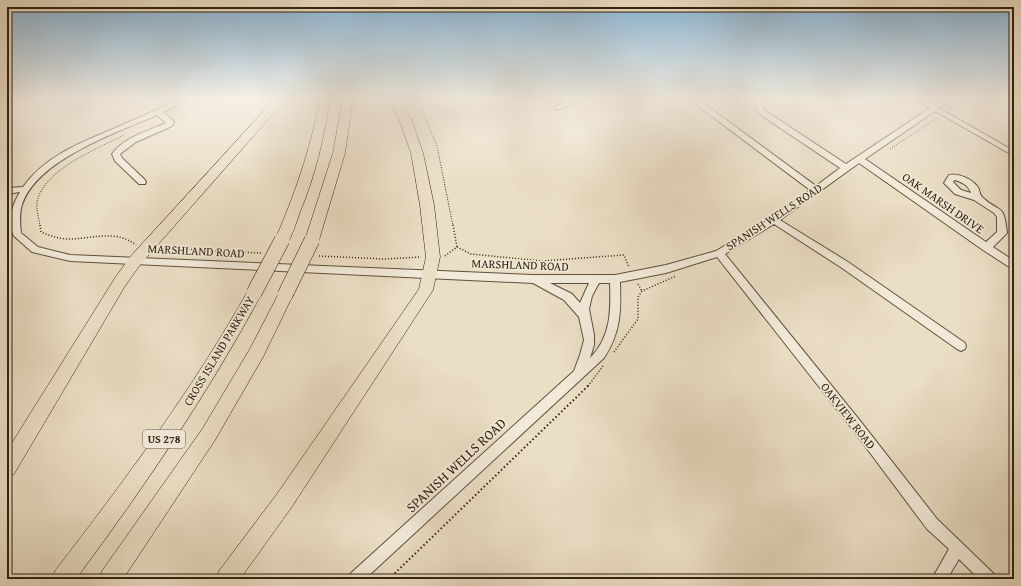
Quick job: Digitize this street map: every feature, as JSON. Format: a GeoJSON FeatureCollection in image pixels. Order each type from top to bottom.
{"type":"FeatureCollection","features":[{"type":"Feature","properties":{"kind":"highway"},"geometry":{"type":"LineString","coordinates":[[7,468],[120,282],[135,261],[256,126]]}},
{"type":"Feature","properties":{"kind":"highway","name":"CROSS ISLAND PARKWAY"},"geometry":{"type":"LineString","coordinates":[[63,579],[126,495],[208,373],[236,328],[282,240],[299,201],[321,126]]}},
{"type":"Feature","properties":{"kind":"highway","name":"US 278"},"geometry":{"type":"LineString","coordinates":[[110,579],[209,434],[258,352],[312,240],[332,181],[341,148],[344,126]]}},
{"type":"Feature","properties":{"kind":"highway"},"geometry":{"type":"LineString","coordinates":[[227,579],[284,500],[426,290],[431,275],[433,257],[427,204],[417,153],[407,126]]}},
{"type":"Feature","properties":{"kind":"street","name":"MARSHLAND ROAD"},"geometry":{"type":"LineString","coordinates":[[125,126],[72,149],[46,166],[26,189],[18,202],[16,218],[17,234],[35,250],[70,258],[533,279],[615,279]]}},
{"type":"Feature","properties":{"kind":"street"},"geometry":{"type":"LineString","coordinates":[[142,182],[118,159],[116,154],[126,144],[164,126]]}},
{"type":"Feature","properties":{"kind":"street"},"geometry":{"type":"LineString","coordinates":[[730,126],[816,190]]}},
{"type":"Feature","properties":{"kind":"street"},"geometry":{"type":"LineString","coordinates":[[784,126],[846,168]]}},
{"type":"Feature","properties":{"kind":"street","name":"SPANISH WELLS ROAD"},"geometry":{"type":"LineString","coordinates":[[355,579],[578,374],[591,365],[604,352],[613,330],[616,310],[615,279],[666,269],[719,253],[774,220],[846,168],[908,126]]}},
{"type":"Feature","properties":{"kind":"street"},"geometry":{"type":"LineString","coordinates":[[967,126],[1014,154]]}},
{"type":"Feature","properties":{"kind":"street","name":"OAK MARSH DRIVE"},"geometry":{"type":"LineString","coordinates":[[859,159],[1014,266]]}},
{"type":"Feature","properties":{"kind":"street"},"geometry":{"type":"LineString","coordinates":[[7,191],[26,189]]}},
{"type":"Feature","properties":{"kind":"street"},"geometry":{"type":"LineString","coordinates":[[977,198],[997,211],[1001,217],[1002,232],[986,248]]}},
{"type":"Feature","properties":{"kind":"street"},"geometry":{"type":"LineString","coordinates":[[774,220],[821,249],[961,346]]}},
{"type":"Feature","properties":{"kind":"street","name":"OAKVIEW ROAD"},"geometry":{"type":"LineString","coordinates":[[719,253],[857,426],[932,524],[989,579]]}},
{"type":"Feature","properties":{"kind":"street","name":"SPANISH WELLS ROAD"},"geometry":{"type":"LineString","coordinates":[[533,279],[568,297],[584,315]]}},
{"type":"Feature","properties":{"kind":"street","name":"SPANISH WELLS ROAD"},"geometry":{"type":"LineString","coordinates":[[578,374],[586,354],[589,336],[584,315],[584,307],[596,279]]}},
{"type":"Feature","properties":{"kind":"street"},"geometry":{"type":"LineString","coordinates":[[939,579],[958,548]]}},
{"type":"Feature","properties":{"kind":"path"},"geometry":{"type":"LineString","coordinates":[[429,126],[437,146],[457,247]]}},
{"type":"Feature","properties":{"kind":"path"},"geometry":{"type":"LineString","coordinates":[[130,132],[70,164],[41,189],[36,202],[41,232],[54,238],[70,239],[120,237],[130,239],[136,245],[266,254]]}},
{"type":"Feature","properties":{"kind":"path"},"geometry":{"type":"LineString","coordinates":[[312,256],[385,259],[433,257],[445,255],[457,247]]}},
{"type":"Feature","properties":{"kind":"path"},"geometry":{"type":"LineString","coordinates":[[457,247],[471,254],[542,261],[624,255],[632,276],[642,291],[638,297],[638,319],[613,353]]}},
{"type":"Feature","properties":{"kind":"path"},"geometry":{"type":"LineString","coordinates":[[389,579],[591,383],[604,365]]}}]}
